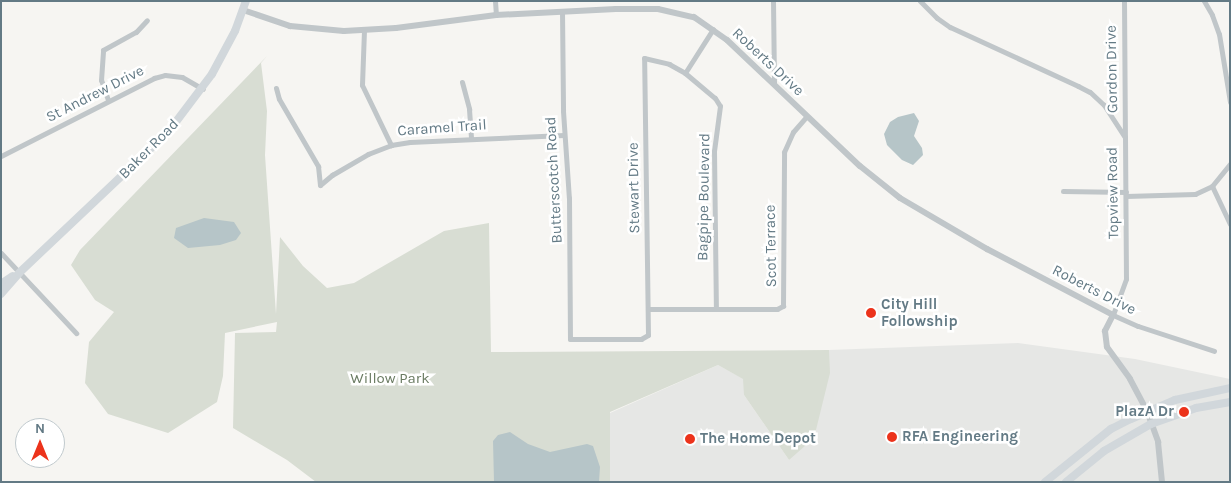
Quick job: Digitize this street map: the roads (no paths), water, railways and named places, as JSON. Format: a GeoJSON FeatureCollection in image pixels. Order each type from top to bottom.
{"type":"FeatureCollection","features":[{"type":"Feature","properties":{"kind":"main road","name":"Baker Road"},"geometry":{"type":"LineString","coordinates":[[1,294],[19,273],[148,153],[169,131],[203,89],[223,54],[246,1]]}},
{"type":"Feature","properties":{"kind":"main road","name":"Baker Road"},"geometry":{"type":"LineString","coordinates":[[1,284],[19,273]]}},
{"type":"Feature","properties":{"kind":"main road"},"geometry":{"type":"LineString","coordinates":[[1045,482],[1111,429],[1147,411],[1196,394],[1230,388]]}},
{"type":"Feature","properties":{"kind":"main road"},"geometry":{"type":"LineString","coordinates":[[1066,482],[1104,451],[1151,424],[1196,408],[1230,402]]}},
{"type":"Feature","properties":{"kind":"street"},"geometry":{"type":"LineString","coordinates":[[495,1],[496,15]]}},
{"type":"Feature","properties":{"kind":"street"},"geometry":{"type":"LineString","coordinates":[[773,1],[774,84]]}},
{"type":"Feature","properties":{"kind":"street","name":"Topview Road"},"geometry":{"type":"LineString","coordinates":[[920,1],[937,18],[958,31],[1090,92],[1109,111],[1125,137],[1126,279],[1106,331],[1107,347],[1130,379],[1147,411],[1161,456],[1162,482]]}},
{"type":"Feature","properties":{"kind":"street","name":"Gordon Drive"},"geometry":{"type":"LineString","coordinates":[[1124,1],[1125,137]]}},
{"type":"Feature","properties":{"kind":"street"},"geometry":{"type":"LineString","coordinates":[[1204,1],[1219,34],[1230,102]]}},
{"type":"Feature","properties":{"kind":"street","name":"Roberts Drive"},"geometry":{"type":"LineString","coordinates":[[243,10],[277,23],[305,28],[364,30],[496,15],[562,11],[658,9],[684,13],[713,28],[860,166],[900,198],[987,249],[1113,315],[1138,326],[1214,352]]}},
{"type":"Feature","properties":{"kind":"street","name":"Butterscotch Road"},"geometry":{"type":"LineString","coordinates":[[562,11],[564,135],[568,175],[570,339]]}},
{"type":"Feature","properties":{"kind":"street"},"geometry":{"type":"LineString","coordinates":[[108,100],[100,80],[103,50],[136,32],[147,20]]}},
{"type":"Feature","properties":{"kind":"street"},"geometry":{"type":"LineString","coordinates":[[685,73],[713,28]]}},
{"type":"Feature","properties":{"kind":"street"},"geometry":{"type":"LineString","coordinates":[[364,30],[362,85],[391,145]]}},
{"type":"Feature","properties":{"kind":"street","name":"Stewart Drive"},"geometry":{"type":"LineString","coordinates":[[570,339],[645,338],[649,331],[644,58],[669,64],[685,73]]}},
{"type":"Feature","properties":{"kind":"street","name":"Bagpipe Boulevard"},"geometry":{"type":"LineString","coordinates":[[685,73],[716,98],[721,112],[714,151],[716,308]]}},
{"type":"Feature","properties":{"kind":"street","name":"St Andrew Drive"},"geometry":{"type":"LineString","coordinates":[[1,156],[154,78],[165,75],[182,77],[203,89]]}},
{"type":"Feature","properties":{"kind":"street"},"geometry":{"type":"LineString","coordinates":[[462,82],[470,109],[471,138]]}},
{"type":"Feature","properties":{"kind":"street","name":"Caramel Trail"},"geometry":{"type":"LineString","coordinates":[[276,88],[279,99],[318,166],[320,185],[332,175],[368,154],[391,145],[471,138],[564,135]]}},
{"type":"Feature","properties":{"kind":"street","name":"Scot Terrace"},"geometry":{"type":"LineString","coordinates":[[648,309],[716,308],[777,310],[784,306],[784,152],[793,132],[807,116]]}},
{"type":"Feature","properties":{"kind":"street"},"geometry":{"type":"LineString","coordinates":[[1063,192],[1195,194],[1212,186],[1230,164]]}},
{"type":"Feature","properties":{"kind":"street"},"geometry":{"type":"LineString","coordinates":[[1212,186],[1230,224]]}},
{"type":"Feature","properties":{"kind":"street"},"geometry":{"type":"LineString","coordinates":[[1,253],[76,333]]}},
{"type":"Feature","properties":{"kind":"place","name":"City Hill Followship"},"geometry":{"type":"Point","coordinates":[871,313]}},
{"type":"Feature","properties":{"kind":"place","name":"PlazA Dr"},"geometry":{"type":"Point","coordinates":[1184,412]}},
{"type":"Feature","properties":{"kind":"place","name":"RFA Engineering"},"geometry":{"type":"Point","coordinates":[892,437]}},
{"type":"Feature","properties":{"kind":"place","name":"The Home Depot"},"geometry":{"type":"Point","coordinates":[690,439]}},
{"type":"Feature","properties":{"kind":"park label","name":"Willow Park"},"geometry":{"type":"Point","coordinates":[390,379]}}]}
